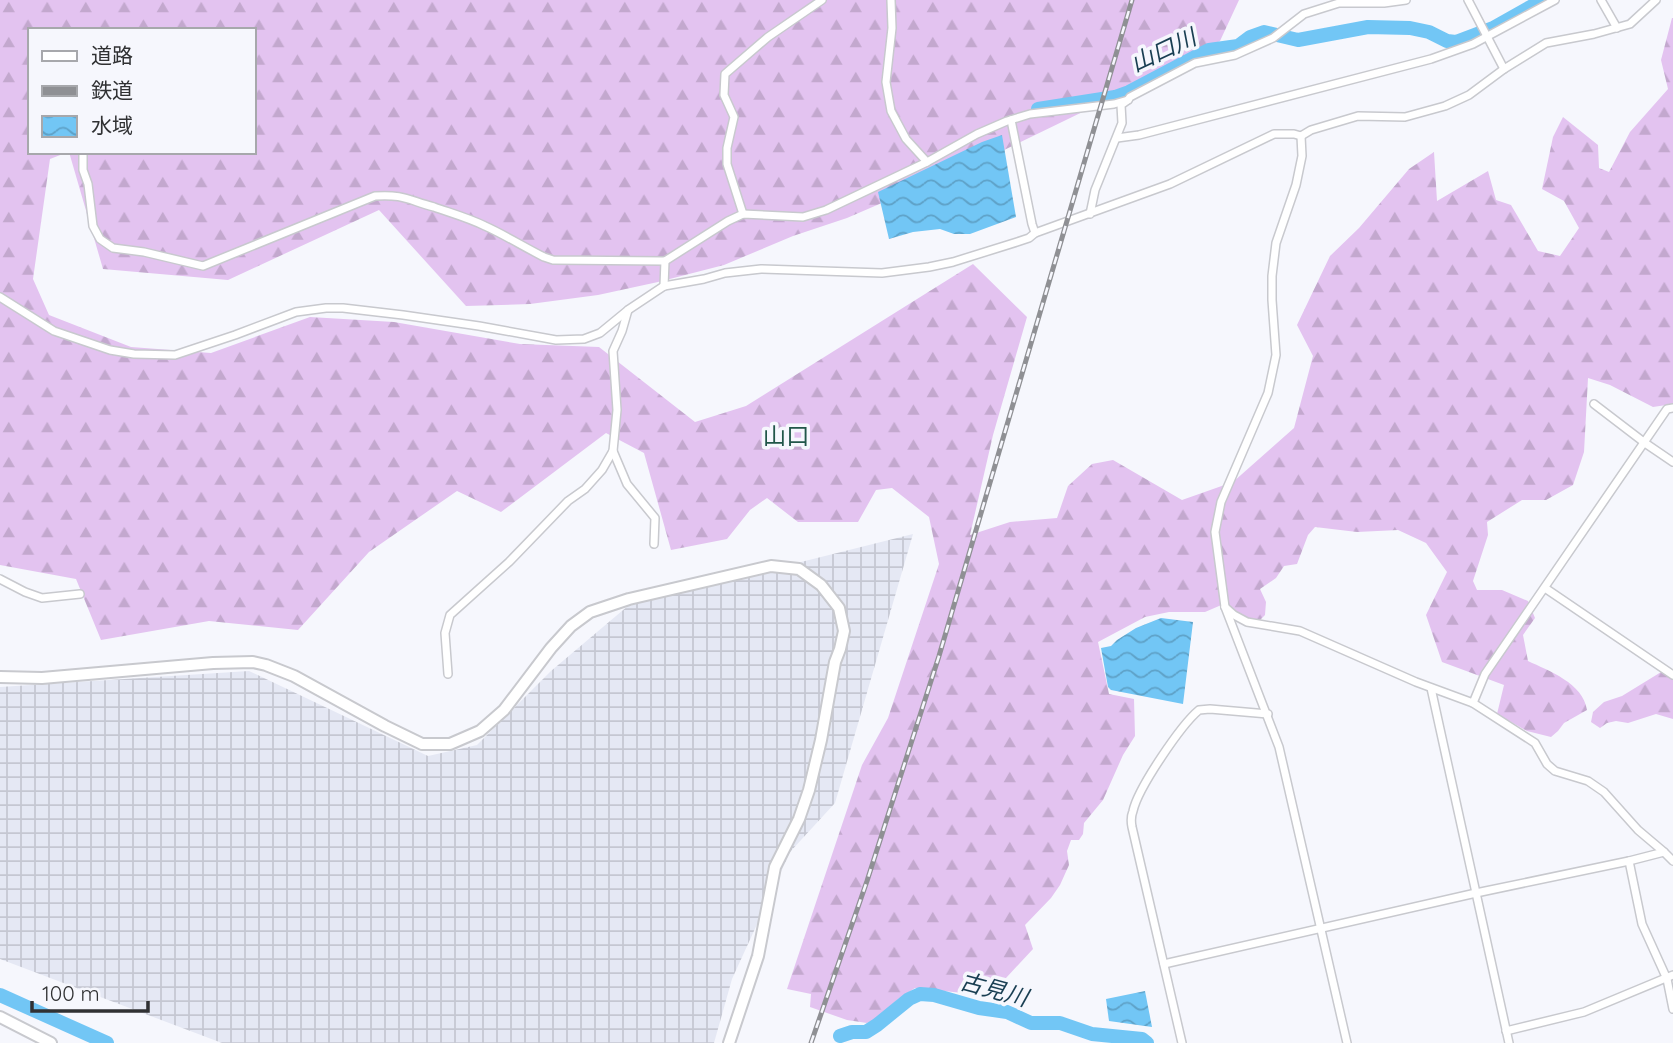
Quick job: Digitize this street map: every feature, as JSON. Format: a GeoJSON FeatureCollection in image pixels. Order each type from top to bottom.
{"type":"FeatureCollection","features":[{"type":"Feature","properties":{"kind":"street"},"geometry":{"type":"LineString","coordinates":[[743,214],[727,164],[727,148],[734,117],[724,95],[725,74],[768,37],[822,0]]}},
{"type":"Feature","properties":{"kind":"street"},"geometry":{"type":"LineString","coordinates":[[891,0],[892,28],[886,82],[891,110],[905,139],[926,162]]}},
{"type":"Feature","properties":{"kind":"street"},"geometry":{"type":"LineString","coordinates":[[1090,214],[1094,190],[1122,123],[1121,105],[1130,97],[1195,62],[1235,55],[1273,38],[1304,14],[1339,3],[1406,0]]}},
{"type":"Feature","properties":{"kind":"street"},"geometry":{"type":"LineString","coordinates":[[1468,0],[1504,69]]}},
{"type":"Feature","properties":{"kind":"street"},"geometry":{"type":"LineString","coordinates":[[1117,138],[1139,135],[1431,59],[1473,44],[1555,0]]}},
{"type":"Feature","properties":{"kind":"street"},"geometry":{"type":"LineString","coordinates":[[1601,0],[1617,28]]}},
{"type":"Feature","properties":{"kind":"street"},"geometry":{"type":"LineString","coordinates":[[0,297],[54,331],[110,350],[134,354],[175,355],[296,312],[326,308],[416,317],[556,340],[584,338],[600,333],[664,286],[724,273],[761,269],[883,273],[929,267],[1017,242],[1170,184],[1274,134],[1301,136],[1311,130],[1357,116],[1405,117],[1445,106],[1469,94],[1546,44],[1630,24],[1656,0]]}},
{"type":"Feature","properties":{"kind":"street"},"geometry":{"type":"LineString","coordinates":[[83,154],[83,170],[88,184],[93,226],[100,239],[113,248],[144,252],[203,266],[375,196],[393,194],[484,225],[553,260],[665,261],[743,214],[803,217],[826,210],[926,162],[976,134],[1011,120],[1030,114],[1103,106],[1128,100]]}},
{"type":"Feature","properties":{"kind":"street"},"geometry":{"type":"LineString","coordinates":[[1011,120],[1035,233]]}},
{"type":"Feature","properties":{"kind":"street"},"geometry":{"type":"LineString","coordinates":[[1301,136],[1302,156],[1296,184],[1276,243],[1272,276],[1276,355],[1268,393],[1221,502],[1215,531],[1225,607],[1268,714],[1281,756],[1347,1043]]}},
{"type":"Feature","properties":{"kind":"street"},"geometry":{"type":"LineString","coordinates":[[664,286],[665,261]]}},
{"type":"Feature","properties":{"kind":"street"},"geometry":{"type":"LineString","coordinates":[[448,674],[445,633],[450,615],[509,562],[569,501],[586,489],[613,451],[617,410],[613,351],[628,310]]}},
{"type":"Feature","properties":{"kind":"street"},"geometry":{"type":"LineString","coordinates":[[1594,404],[1673,462]]}},
{"type":"Feature","properties":{"kind":"street"},"geometry":{"type":"LineString","coordinates":[[1473,703],[1485,674],[1667,409],[1673,408]]}},
{"type":"Feature","properties":{"kind":"street"},"geometry":{"type":"LineString","coordinates":[[613,451],[627,484],[655,518],[654,544]]}},
{"type":"Feature","properties":{"kind":"street"},"geometry":{"type":"LineString","coordinates":[[0,677],[42,678],[253,662],[294,676],[422,744],[450,744],[480,732],[504,710],[551,648],[571,626],[590,612],[629,599],[771,566],[799,569],[821,585],[839,608],[844,631],[835,662],[809,790],[799,820],[775,867],[758,956],[729,1043]]}},
{"type":"Feature","properties":{"kind":"street"},"geometry":{"type":"LineString","coordinates":[[0,579],[25,592],[42,597],[80,594]]}},
{"type":"Feature","properties":{"kind":"street"},"geometry":{"type":"LineString","coordinates":[[1545,588],[1673,675]]}},
{"type":"Feature","properties":{"kind":"street"},"geometry":{"type":"LineString","coordinates":[[1225,607],[1247,622],[1300,631],[1431,688],[1473,703],[1535,743],[1547,764],[1555,771],[1588,781],[1604,792],[1638,830],[1673,861]]}},
{"type":"Feature","properties":{"kind":"street"},"geometry":{"type":"LineString","coordinates":[[1431,688],[1509,1043]]}},
{"type":"Feature","properties":{"kind":"street"},"geometry":{"type":"LineString","coordinates":[[1182,1043],[1132,827],[1132,814],[1147,780],[1181,730],[1199,710],[1268,714]]}},
{"type":"Feature","properties":{"kind":"street"},"geometry":{"type":"LineString","coordinates":[[1164,964],[1664,852]]}},
{"type":"Feature","properties":{"kind":"street"},"geometry":{"type":"LineString","coordinates":[[1629,861],[1642,924],[1670,977],[1673,1009]]}},
{"type":"Feature","properties":{"kind":"street"},"geometry":{"type":"LineString","coordinates":[[1506,1031],[1584,1012],[1670,977]]}},
{"type":"Feature","properties":{"kind":"street"},"geometry":{"type":"LineString","coordinates":[[0,1017],[51,1043]]}},
{"type":"Feature","properties":{"kind":"shaded area"},"geometry":{"type":"Polygon","coordinates":[[[913,534],[835,803],[790,852],[732,979],[714,1043],[222,1043],[0,959],[0,687],[249,671],[428,756],[477,745],[551,671],[629,605],[913,534]]]}},
{"type":"Feature","properties":{"kind":"green space"},"geometry":{"type":"Polygon","coordinates":[[[0,0],[1239,0],[1220,41],[1000,152],[847,218],[793,236],[724,265],[658,282],[598,295],[530,304],[466,306],[379,210],[228,280],[103,269],[70,154],[256,154],[256,28],[28,28],[28,154],[63,154],[50,159],[33,279],[49,315],[131,347],[211,353],[310,317],[394,322],[520,344],[599,347],[695,422],[746,406],[973,264],[1027,317],[993,435],[970,535],[1010,522],[1057,518],[1068,486],[1092,464],[1113,460],[1182,500],[1233,482],[1294,428],[1313,356],[1297,325],[1330,256],[1359,228],[1409,169],[1434,152],[1437,201],[1488,171],[1496,200],[1511,205],[1538,251],[1560,256],[1579,228],[1564,201],[1542,189],[1553,137],[1563,117],[1598,145],[1599,168],[1609,172],[1630,132],[1668,89],[1661,60],[1673,18],[1673,404],[1653,407],[1610,385],[1588,378],[1584,452],[1573,485],[1546,500],[1522,500],[1487,522],[1488,535],[1473,581],[1477,590],[1502,590],[1528,601],[1535,618],[1523,635],[1528,661],[1572,685],[1579,692],[1587,710],[1564,723],[1551,737],[1527,731],[1497,714],[1504,685],[1442,662],[1426,615],[1447,572],[1426,543],[1398,530],[1357,532],[1315,527],[1308,535],[1297,564],[1284,566],[1276,578],[1260,589],[1266,602],[1265,615],[1259,621],[1241,615],[1226,603],[1205,612],[1169,612],[1145,617],[1098,642],[1109,694],[1134,699],[1135,736],[1123,755],[1103,800],[1084,823],[1083,834],[1079,840],[1071,840],[1067,851],[1069,865],[1060,885],[1025,925],[1033,949],[1006,978],[975,990],[963,993],[915,988],[898,999],[878,1018],[867,1023],[847,1020],[810,1007],[811,994],[787,989],[862,765],[888,718],[939,564],[929,517],[892,488],[876,490],[858,522],[798,522],[767,498],[750,510],[727,539],[671,550],[644,453],[606,433],[501,512],[457,491],[369,552],[298,630],[209,621],[101,640],[76,579],[0,565],[0,0]]]}},
{"type":"Feature","properties":{"kind":"green space"},"geometry":{"type":"Polygon","coordinates":[[[1666,669],[1673,671],[1673,719],[1656,714],[1628,723],[1607,723],[1600,728],[1591,722],[1593,712],[1604,702],[1622,696],[1666,669]]]}},
{"type":"Feature","properties":{"kind":"water"},"geometry":{"type":"Polygon","coordinates":[[[1002,135],[1016,217],[970,234],[954,234],[940,229],[913,232],[889,239],[878,192],[1002,135]]]}},
{"type":"Feature","properties":{"kind":"water"},"geometry":{"type":"Polygon","coordinates":[[[1161,618],[1193,622],[1183,704],[1111,690],[1108,687],[1101,648],[1111,646],[1136,628],[1161,618]]]}},
{"type":"Feature","properties":{"kind":"water"},"geometry":{"type":"Polygon","coordinates":[[[1145,991],[1152,1027],[1109,1021],[1106,999],[1145,991]]]}},
{"type":"Feature","properties":{"kind":"waterway","name":"山口川"},"geometry":{"type":"LineString","coordinates":[[1038,109],[1115,97],[1209,50],[1238,46],[1250,37],[1264,32],[1298,40],[1368,27],[1410,28],[1456,42],[1493,28],[1543,0]]}},
{"type":"Feature","properties":{"kind":"waterway","name":"古見川"},"geometry":{"type":"LineString","coordinates":[[840,1036],[852,1032],[866,1032],[909,999],[920,994],[1007,1012],[1031,1023],[1060,1023],[1092,1034],[1142,1039],[1147,1043]]}},
{"type":"Feature","properties":{"kind":"waterway","name":"古見川"},"geometry":{"type":"LineString","coordinates":[[0,995],[107,1043]]}},
{"type":"Feature","properties":{"kind":"railway"},"geometry":{"type":"LineString","coordinates":[[811,1043],[867,881],[939,656],[1132,0]]}},
{"type":"Feature","properties":{"kind":"district","name":"山口"},"geometry":{"type":"Point","coordinates":[786,435]}}]}
